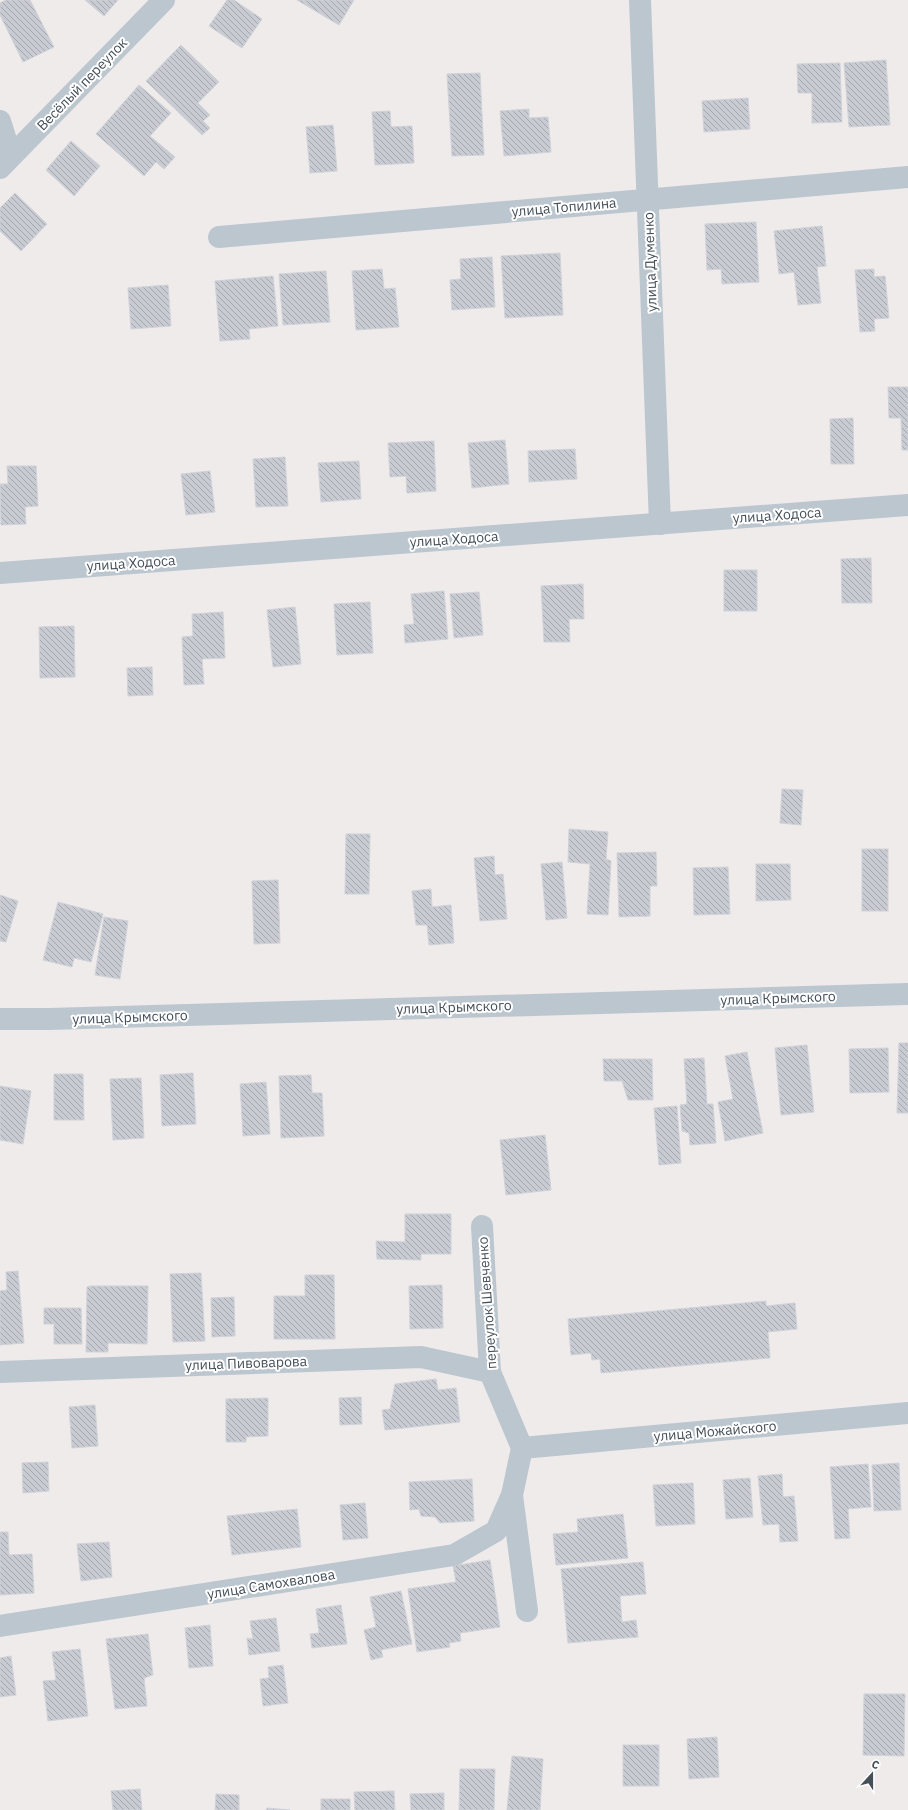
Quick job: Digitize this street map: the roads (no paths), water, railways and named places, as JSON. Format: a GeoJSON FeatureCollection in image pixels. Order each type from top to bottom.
{"type":"FeatureCollection","features":[{"type":"Feature","properties":{"kind":"street","name":"Весёлый переулок"},"geometry":{"type":"LineString","coordinates":[[6,162],[164,0]]}},
{"type":"Feature","properties":{"kind":"street","name":"улица Думенко"},"geometry":{"type":"LineString","coordinates":[[640,0],[660,524]]}},
{"type":"Feature","properties":{"kind":"street"},"geometry":{"type":"LineString","coordinates":[[0,121],[6,162]]}},
{"type":"Feature","properties":{"kind":"street","name":"улица Топилина"},"geometry":{"type":"LineString","coordinates":[[219,237],[908,177]]}},
{"type":"Feature","properties":{"kind":"street","name":"улица Ходоса"},"geometry":{"type":"LineString","coordinates":[[0,573],[908,505]]}},
{"type":"Feature","properties":{"kind":"street","name":"улица Крымского"},"geometry":{"type":"LineString","coordinates":[[0,1019],[49,1020],[908,994]]}},
{"type":"Feature","properties":{"kind":"street","name":"переулок Шевченко"},"geometry":{"type":"LineString","coordinates":[[482,1226],[490,1372],[522,1448]]}},
{"type":"Feature","properties":{"kind":"street","name":"улица Пивоварова"},"geometry":{"type":"LineString","coordinates":[[0,1372],[421,1357],[490,1372]]}},
{"type":"Feature","properties":{"kind":"street","name":"улица Можайского"},"geometry":{"type":"LineString","coordinates":[[522,1448],[908,1413]]}},
{"type":"Feature","properties":{"kind":"street"},"geometry":{"type":"LineString","coordinates":[[522,1448],[512,1495],[527,1611]]}},
{"type":"Feature","properties":{"kind":"street","name":"улица Самохвалова"},"geometry":{"type":"LineString","coordinates":[[0,1626],[454,1555],[496,1531],[512,1495]]}}]}
